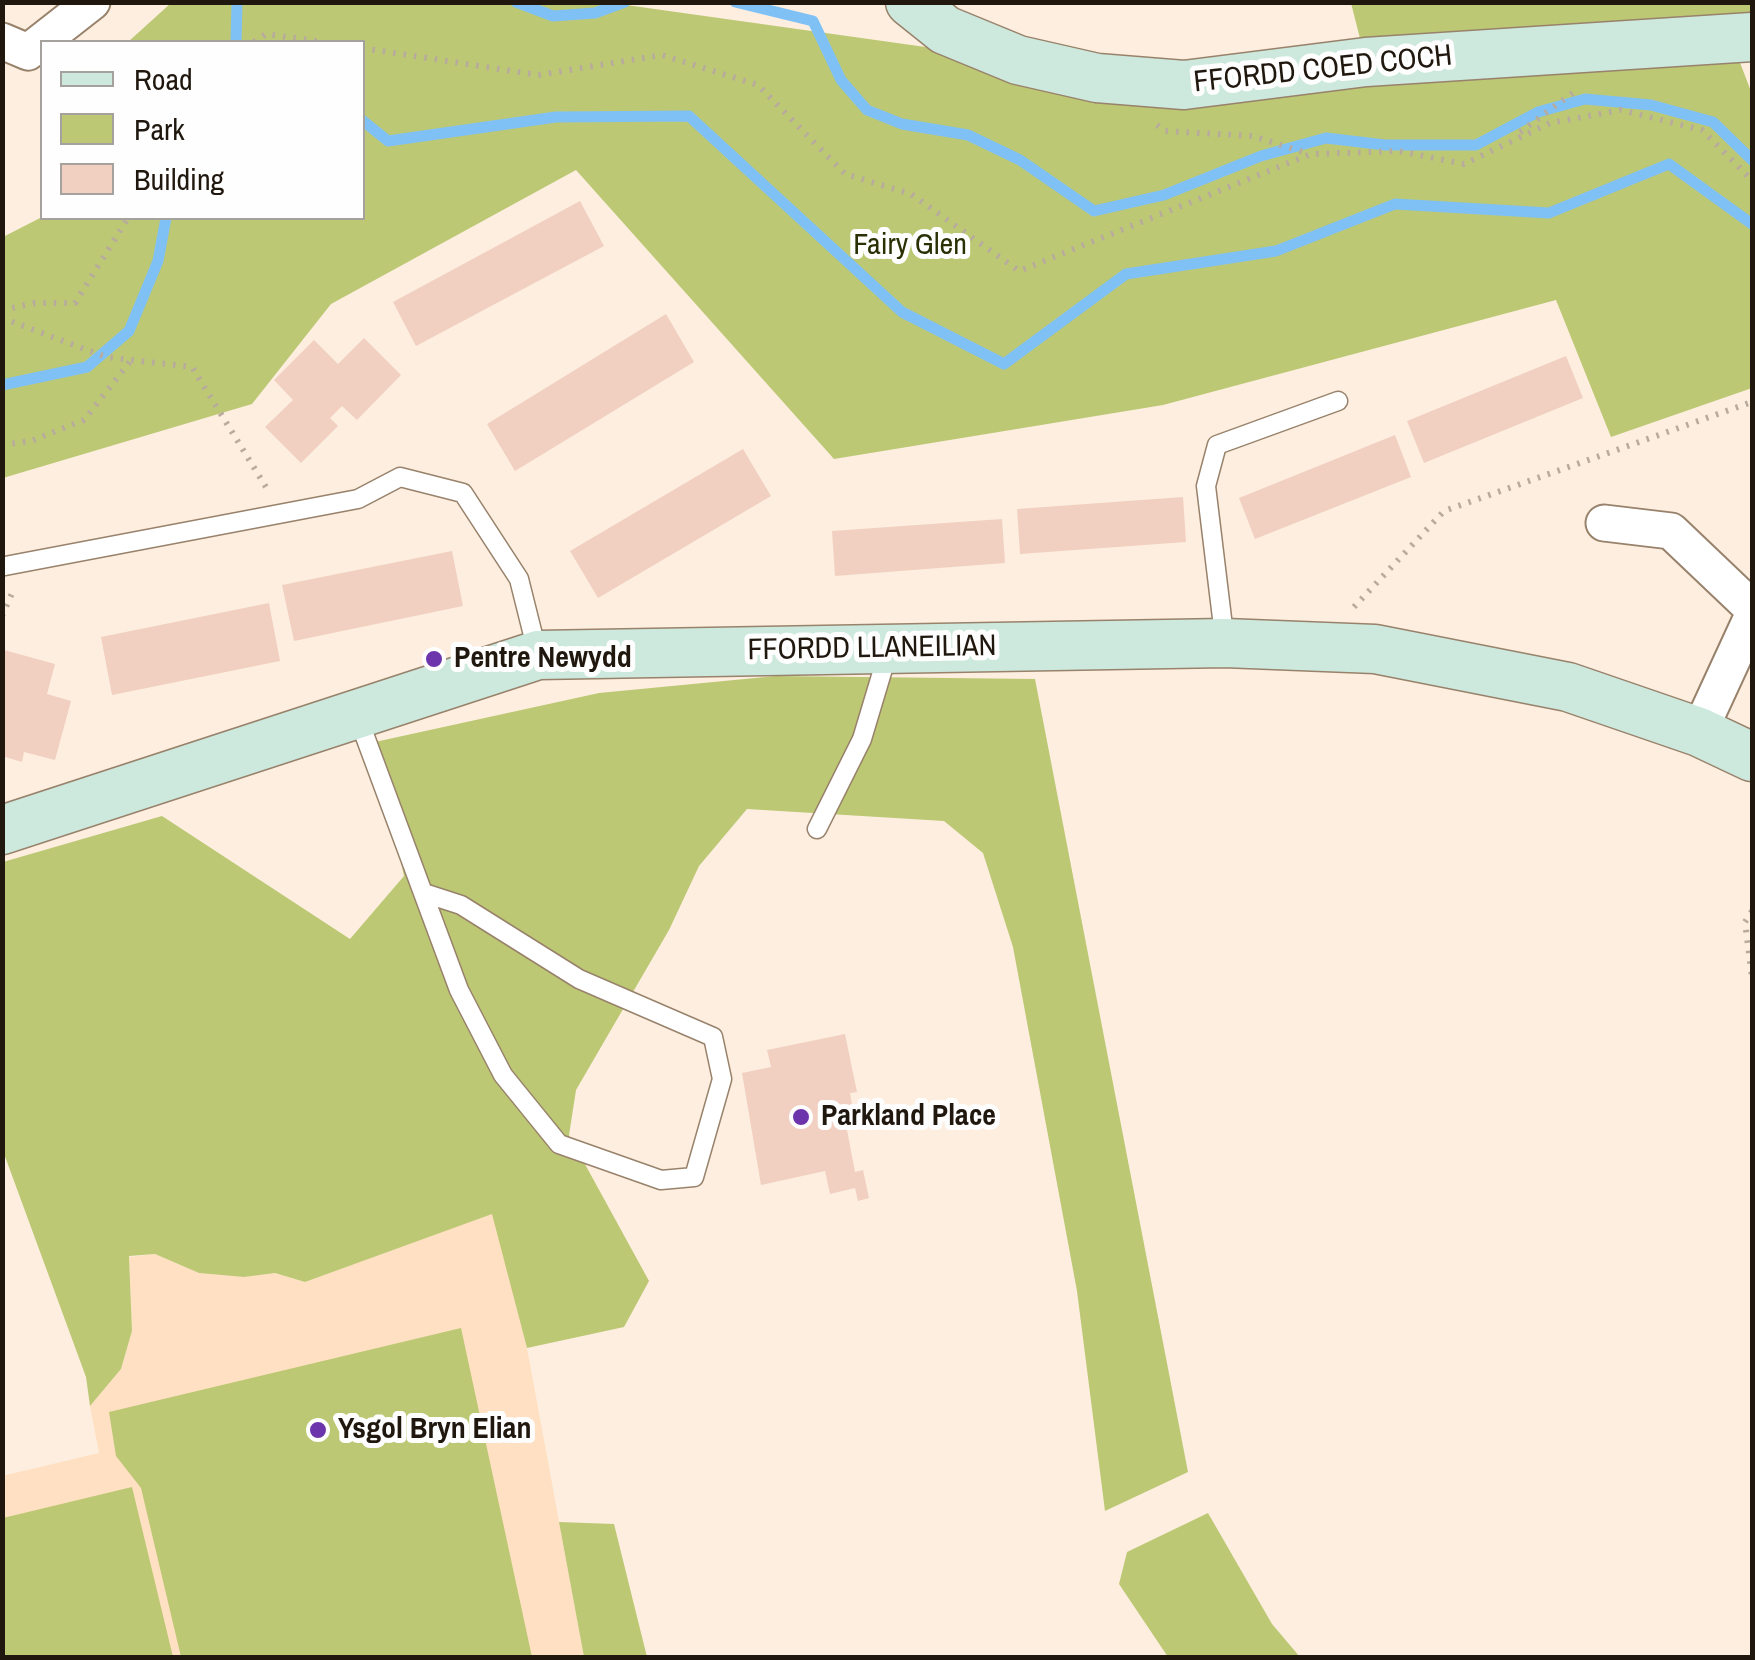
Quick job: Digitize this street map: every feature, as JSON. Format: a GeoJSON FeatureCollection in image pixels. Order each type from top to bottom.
{"type":"FeatureCollection","features":[{"type":"Feature","properties":{"kind":"main road","name":"FFORDD COED COCH"},"geometry":{"type":"LineString","coordinates":[[910,2],[945,30],[1018,60],[1096,78],[1184,85],[1366,62],[1752,37]]}},
{"type":"Feature","properties":{"kind":"main road","name":"FFORDD LLANEILIAN"},"geometry":{"type":"LineString","coordinates":[[2,830],[538,655],[1225,643],[1375,649],[1568,687],[1699,732],[1752,757]]}},
{"type":"Feature","properties":{"kind":"street"},"geometry":{"type":"LineString","coordinates":[[43,40],[92,2]]}},
{"type":"Feature","properties":{"kind":"street"},"geometry":{"type":"LineString","coordinates":[[2,41],[28,52],[40,43]]}},
{"type":"Feature","properties":{"kind":"street"},"geometry":{"type":"LineString","coordinates":[[1604,522],[1672,531],[1752,608]]}},
{"type":"Feature","properties":{"kind":"street"},"geometry":{"type":"LineString","coordinates":[[1699,732],[1752,616]]}},
{"type":"Feature","properties":{"kind":"lane"},"geometry":{"type":"LineString","coordinates":[[1225,643],[1206,486],[1217,445],[1338,401]]}},
{"type":"Feature","properties":{"kind":"lane"},"geometry":{"type":"LineString","coordinates":[[5,566],[358,499],[400,476],[463,493],[518,579],[538,655]]}},
{"type":"Feature","properties":{"kind":"lane"},"geometry":{"type":"LineString","coordinates":[[817,829],[862,739],[890,649]]}},
{"type":"Feature","properties":{"kind":"lane"},"geometry":{"type":"LineString","coordinates":[[357,714],[459,990],[503,1076],[559,1144],[661,1180],[694,1177],[722,1079],[713,1037],[579,978],[461,905],[424,893]]}},
{"type":"Feature","properties":{"kind":"path"},"geometry":{"type":"LineString","coordinates":[[257,40],[266,34],[309,40]]}},
{"type":"Feature","properties":{"kind":"path"},"geometry":{"type":"LineString","coordinates":[[365,48],[538,75],[662,55],[758,85],[845,174],[912,194],[1019,271],[1310,154]]}},
{"type":"Feature","properties":{"kind":"path"},"geometry":{"type":"LineString","coordinates":[[1509,140],[1571,94]]}},
{"type":"Feature","properties":{"kind":"path"},"geometry":{"type":"LineString","coordinates":[[1272,142],[1310,154],[1399,151],[1464,164],[1550,122],[1621,110],[1702,130],[1752,180]]}},
{"type":"Feature","properties":{"kind":"path"},"geometry":{"type":"LineString","coordinates":[[2,314],[36,303],[75,303],[127,220]]}},
{"type":"Feature","properties":{"kind":"path"},"geometry":{"type":"LineString","coordinates":[[2,314],[106,357],[192,367],[282,514]]}},
{"type":"Feature","properties":{"kind":"path"},"geometry":{"type":"LineString","coordinates":[[2,445],[31,441],[84,420],[133,358]]}},
{"type":"Feature","properties":{"kind":"path"},"geometry":{"type":"LineString","coordinates":[[1317,647],[1444,511],[1752,402]]}},
{"type":"Feature","properties":{"kind":"path"},"geometry":{"type":"LineString","coordinates":[[1752,911],[1745,922],[1752,977]]}},
{"type":"Feature","properties":{"kind":"shaded area","name":"Ysgol Bryn Elian"},"geometry":{"type":"Polygon","coordinates":[[[493,1213],[527,1348],[584,1657],[3,1657],[2,1476],[99,1453],[90,1406],[121,1369],[132,1331],[129,1257],[155,1254],[199,1273],[244,1277],[275,1273],[305,1282],[493,1213]]]}},
{"type":"Feature","properties":{"kind":"green space","name":"Fairy Glen"},"geometry":{"type":"Polygon","coordinates":[[[171,3],[612,3],[1018,60],[1097,78],[1366,62],[1351,3],[1752,3],[1752,37],[1731,39],[1752,94],[1752,388],[1611,437],[1556,300],[1163,405],[834,459],[576,170],[331,304],[252,404],[3,478],[3,237],[40,218],[365,220],[365,40],[130,40],[171,3]]]}},
{"type":"Feature","properties":{"kind":"green space"},"geometry":{"type":"Polygon","coordinates":[[[776,676],[1035,679],[1188,1472],[1105,1511],[1077,1291],[1013,947],[983,853],[944,821],[747,809],[699,866],[669,930],[576,1090],[569,1135],[649,1281],[624,1327],[527,1348],[492,1214],[305,1282],[275,1273],[244,1277],[199,1273],[155,1254],[129,1256],[132,1331],[121,1369],[90,1406],[86,1377],[3,1151],[3,862],[162,816],[350,939],[404,876],[375,742],[599,693],[776,676]]]}},
{"type":"Feature","properties":{"kind":"green space"},"geometry":{"type":"Polygon","coordinates":[[[461,1328],[532,1657],[181,1657],[141,1488],[116,1456],[109,1412],[461,1328]]]}},
{"type":"Feature","properties":{"kind":"green space"},"geometry":{"type":"Polygon","coordinates":[[[132,1487],[173,1657],[3,1657],[3,1518],[132,1487]]]}},
{"type":"Feature","properties":{"kind":"green space"},"geometry":{"type":"Polygon","coordinates":[[[1208,1513],[1272,1624],[1300,1657],[1168,1657],[1119,1584],[1127,1552],[1208,1513]]]}},
{"type":"Feature","properties":{"kind":"green space"},"geometry":{"type":"Polygon","coordinates":[[[559,1522],[614,1524],[647,1657],[584,1657],[559,1522]]]}},
{"type":"Feature","properties":{"kind":"building"},"geometry":{"type":"Polygon","coordinates":[[[580,201],[604,246],[416,346],[393,302],[580,201]]]}},
{"type":"Feature","properties":{"kind":"building"},"geometry":{"type":"Polygon","coordinates":[[[666,314],[694,362],[515,471],[487,424],[666,314]]]}},
{"type":"Feature","properties":{"kind":"building"},"geometry":{"type":"Polygon","coordinates":[[[364,338],[401,375],[357,420],[342,406],[330,418],[338,426],[301,463],[265,427],[293,400],[274,380],[314,340],[338,364],[364,338]]]}},
{"type":"Feature","properties":{"kind":"building"},"geometry":{"type":"Polygon","coordinates":[[[1566,356],[1583,398],[1424,463],[1407,421],[1566,356]]]}},
{"type":"Feature","properties":{"kind":"building"},"geometry":{"type":"Polygon","coordinates":[[[1395,435],[1411,477],[1255,539],[1239,498],[1395,435]]]}},
{"type":"Feature","properties":{"kind":"building"},"geometry":{"type":"Polygon","coordinates":[[[743,449],[771,496],[598,598],[570,551],[743,449]]]}},
{"type":"Feature","properties":{"kind":"building"},"geometry":{"type":"Polygon","coordinates":[[[1183,497],[1186,542],[1020,554],[1017,509],[1183,497]]]}},
{"type":"Feature","properties":{"kind":"building"},"geometry":{"type":"Polygon","coordinates":[[[1002,519],[1005,563],[835,576],[832,531],[1002,519]]]}},
{"type":"Feature","properties":{"kind":"building"},"geometry":{"type":"Polygon","coordinates":[[[452,551],[463,606],[294,641],[282,585],[452,551]]]}},
{"type":"Feature","properties":{"kind":"building"},"geometry":{"type":"Polygon","coordinates":[[[269,603],[280,661],[112,695],[101,637],[269,603]]]}},
{"type":"Feature","properties":{"kind":"building"},"geometry":{"type":"Polygon","coordinates":[[[4,650],[55,664],[47,694],[71,701],[55,760],[24,752],[22,762],[2,756],[4,650]]]}},
{"type":"Feature","properties":{"kind":"building","name":"Parkland Place"},"geometry":{"type":"Polygon","coordinates":[[[845,1034],[857,1092],[850,1093],[856,1128],[847,1130],[855,1172],[863,1170],[869,1198],[858,1201],[855,1188],[830,1194],[825,1171],[761,1185],[742,1073],[771,1067],[767,1050],[845,1034]]]}},
{"type":"Feature","properties":{"kind":"waterway"},"geometry":{"type":"LineString","coordinates":[[236,40],[237,2]]}},
{"type":"Feature","properties":{"kind":"waterway"},"geometry":{"type":"LineString","coordinates":[[516,2],[553,16],[595,13],[625,2]]}},
{"type":"Feature","properties":{"kind":"waterway"},"geometry":{"type":"LineString","coordinates":[[735,2],[813,21],[841,80],[867,110],[902,124],[968,135],[1020,160],[1094,211],[1164,195],[1261,156],[1326,138],[1385,145],[1476,145],[1538,112],[1585,99],[1651,105],[1713,122],[1752,160]]}},
{"type":"Feature","properties":{"kind":"waterway"},"geometry":{"type":"LineString","coordinates":[[365,122],[388,141],[556,117],[689,116],[902,312],[1004,364],[1126,274],[1276,251],[1395,204],[1549,213],[1669,164],[1752,224]]}},
{"type":"Feature","properties":{"kind":"waterway"},"geometry":{"type":"LineString","coordinates":[[2,385],[87,367],[129,331],[158,261],[166,220]]}},
{"type":"Feature","properties":{"kind":"place","name":"Pentre Newydd"},"geometry":{"type":"Point","coordinates":[434,659]}},
{"type":"Feature","properties":{"kind":"place","name":"Parkland Place"},"geometry":{"type":"Point","coordinates":[801,1117]}},
{"type":"Feature","properties":{"kind":"place","name":"Ysgol Bryn Elian"},"geometry":{"type":"Point","coordinates":[318,1430]}}]}
